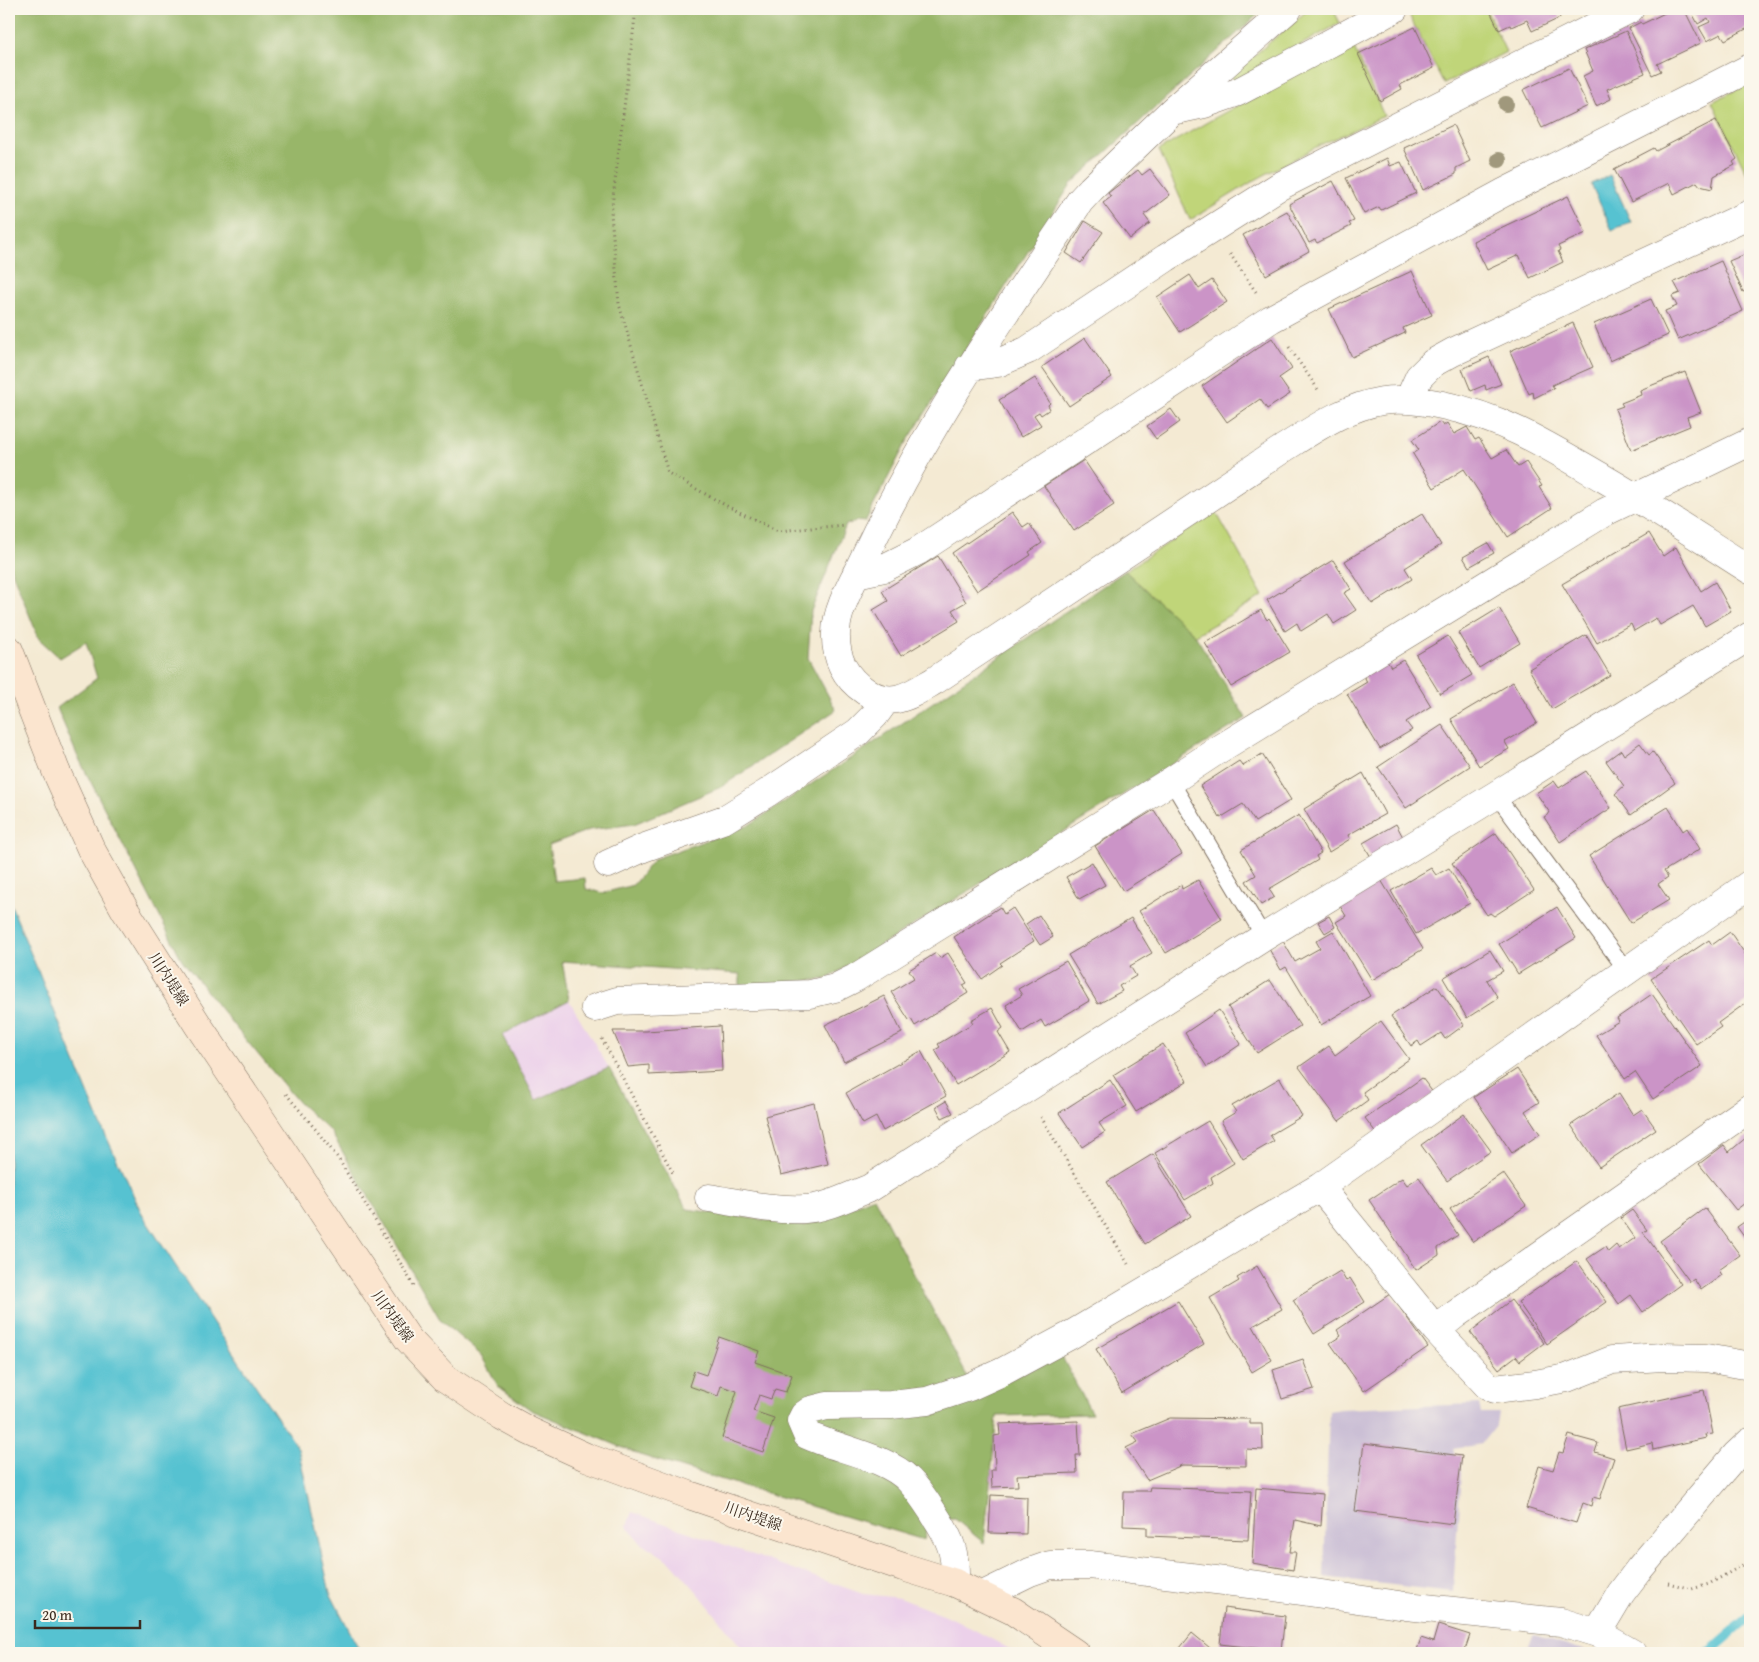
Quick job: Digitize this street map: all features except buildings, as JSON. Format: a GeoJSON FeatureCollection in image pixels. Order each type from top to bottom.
{"type":"FeatureCollection","features":[{"type":"Feature","properties":{"kind":"main road","name":"川内堤線"},"geometry":{"type":"LineString","coordinates":[[9,650],[56,771],[91,849],[125,910],[198,1025],[408,1339],[445,1378],[502,1416],[586,1458],[701,1499],[955,1583],[1013,1611],[1075,1653]]}},
{"type":"Feature","properties":{"kind":"street"},"geometry":{"type":"LineString","coordinates":[[1288,9],[1172,111],[1091,188],[1080,201],[969,367],[931,430],[875,534],[846,598],[836,632],[837,651],[843,669],[860,688],[872,695],[886,700],[903,698],[934,681],[1281,450],[1334,418],[1382,401],[1409,399],[1463,409],[1488,416],[1510,426],[1544,442],[1636,497],[1750,570]]}},
{"type":"Feature","properties":{"kind":"street"},"geometry":{"type":"LineString","coordinates":[[1172,111],[1204,104],[1238,92],[1394,9]]}},
{"type":"Feature","properties":{"kind":"street"},"geometry":{"type":"LineString","coordinates":[[969,367],[998,363],[1028,350],[1166,258],[1278,187],[1630,9]]}},
{"type":"Feature","properties":{"kind":"street"},"geometry":{"type":"LineString","coordinates":[[856,574],[884,568],[918,551],[1271,319],[1504,193],[1750,68]]}},
{"type":"Feature","properties":{"kind":"street"},"geometry":{"type":"LineString","coordinates":[[1409,399],[1419,377],[1433,363],[1453,352],[1750,214]]}},
{"type":"Feature","properties":{"kind":"street"},"geometry":{"type":"LineString","coordinates":[[595,1008],[617,1001],[810,994],[835,988],[855,978],[1226,744],[1605,512],[1750,442]]}},
{"type":"Feature","properties":{"kind":"street"},"geometry":{"type":"LineString","coordinates":[[709,1198],[773,1208],[806,1209],[829,1204],[870,1188],[1264,937],[1750,636]]}},
{"type":"Feature","properties":{"kind":"street"},"geometry":{"type":"LineString","coordinates":[[608,864],[643,848],[725,820],[858,732],[875,715],[886,700]]}},
{"type":"Feature","properties":{"kind":"street"},"geometry":{"type":"LineString","coordinates":[[955,1583],[956,1562],[949,1539],[909,1480],[895,1470],[864,1456],[807,1435],[801,1421],[804,1415],[811,1410],[827,1406],[891,1405],[927,1401],[969,1387],[1002,1372],[1061,1340],[1320,1186],[1750,884]]}},
{"type":"Feature","properties":{"kind":"street"},"geometry":{"type":"LineString","coordinates":[[1436,1330],[1456,1314],[1750,1108]]}},
{"type":"Feature","properties":{"kind":"street"},"geometry":{"type":"LineString","coordinates":[[1320,1186],[1436,1330],[1494,1389],[1567,1378],[1612,1360],[1663,1357],[1706,1358],[1750,1366]]}},
{"type":"Feature","properties":{"kind":"street"},"geometry":{"type":"LineString","coordinates":[[1597,1633],[1621,1593],[1640,1568],[1736,1455],[1750,1442]]}},
{"type":"Feature","properties":{"kind":"street"},"geometry":{"type":"LineString","coordinates":[[983,1595],[1030,1572],[1050,1565],[1090,1565],[1266,1586],[1406,1606],[1561,1622],[1597,1633],[1632,1653]]}},
{"type":"Feature","properties":{"kind":"lane"},"geometry":{"type":"LineString","coordinates":[[1170,781],[1264,937]]}},
{"type":"Feature","properties":{"kind":"lane"},"geometry":{"type":"LineString","coordinates":[[1496,795],[1627,971]]}},
{"type":"Feature","properties":{"kind":"path"},"geometry":{"type":"LineString","coordinates":[[636,9],[611,214],[619,304],[668,473],[725,506],[778,530],[846,525],[875,534]]}},
{"type":"Feature","properties":{"kind":"path"},"geometry":{"type":"LineString","coordinates":[[1228,250],[1259,297]]}},
{"type":"Feature","properties":{"kind":"path"},"geometry":{"type":"LineString","coordinates":[[1288,345],[1319,392]]}},
{"type":"Feature","properties":{"kind":"path"},"geometry":{"type":"LineString","coordinates":[[601,1037],[674,1176]]}},
{"type":"Feature","properties":{"kind":"path"},"geometry":{"type":"LineString","coordinates":[[1038,1112],[1130,1269]]}},
{"type":"Feature","properties":{"kind":"path"},"geometry":{"type":"LineString","coordinates":[[1640,1568],[1651,1578],[1692,1589],[1709,1584],[1750,1561]]}},
{"type":"Feature","properties":{"kind":"shaded area"},"geometry":{"type":"Polygon","coordinates":[[[569,1000],[609,1068],[536,1100],[501,1034],[569,1000]]]}},
{"type":"Feature","properties":{"kind":"shaded area"},"geometry":{"type":"Polygon","coordinates":[[[1479,1404],[1481,1413],[1499,1413],[1497,1424],[1481,1444],[1453,1449],[1455,1456],[1462,1456],[1453,1592],[1324,1577],[1329,1411],[1479,1404]]]}},
{"type":"Feature","properties":{"kind":"shaded area"},"geometry":{"type":"Polygon","coordinates":[[[632,1512],[863,1594],[900,1598],[958,1621],[1017,1653],[746,1653],[670,1561],[641,1543],[627,1526],[632,1512]]]}},
{"type":"Feature","properties":{"kind":"shaded area"},"geometry":{"type":"Polygon","coordinates":[[[1534,1635],[1587,1651],[1592,1653],[1524,1653],[1534,1635]]]}},
{"type":"Feature","properties":{"kind":"green space"},"geometry":{"type":"Polygon","coordinates":[[[9,9],[1264,9],[1071,184],[905,445],[865,522],[856,521],[846,525],[811,611],[808,658],[836,710],[721,787],[634,824],[589,830],[549,845],[554,881],[585,878],[586,889],[603,893],[633,885],[654,859],[749,825],[863,750],[1125,571],[1195,635],[1246,718],[827,979],[740,986],[740,974],[562,961],[569,1000],[502,1035],[536,1100],[609,1068],[687,1209],[804,1226],[874,1197],[968,1378],[1061,1355],[1092,1414],[997,1416],[984,1543],[955,1519],[928,1521],[924,1540],[643,1456],[531,1410],[498,1386],[481,1355],[441,1321],[331,1132],[299,1103],[182,960],[77,755],[57,708],[97,678],[86,642],[60,658],[39,639],[9,564],[9,9]]]}},
{"type":"Feature","properties":{"kind":"green space"},"geometry":{"type":"Polygon","coordinates":[[[1309,9],[1333,9],[1340,23],[1234,82],[1230,76],[1309,9]]]}},
{"type":"Feature","properties":{"kind":"green space"},"geometry":{"type":"Polygon","coordinates":[[[1422,9],[1486,9],[1506,52],[1444,84],[1409,15],[1422,9]]]}},
{"type":"Feature","properties":{"kind":"green space"},"geometry":{"type":"Polygon","coordinates":[[[1352,43],[1384,116],[1320,145],[1255,180],[1190,220],[1159,150],[1352,43]]]}},
{"type":"Feature","properties":{"kind":"green space"},"geometry":{"type":"Polygon","coordinates":[[[1750,83],[1750,180],[1712,102],[1750,83]]]}},
{"type":"Feature","properties":{"kind":"green space"},"geometry":{"type":"Polygon","coordinates":[[[1216,512],[1263,596],[1195,635],[1125,571],[1216,512]]]}},
{"type":"Feature","properties":{"kind":"water"},"geometry":{"type":"Polygon","coordinates":[[[1610,175],[1631,222],[1612,230],[1591,184],[1610,175]]]}},
{"type":"Feature","properties":{"kind":"water"},"geometry":{"type":"Polygon","coordinates":[[[9,900],[100,1123],[143,1216],[298,1448],[330,1593],[361,1653],[9,1653],[9,900]]]}},
{"type":"Feature","properties":{"kind":"waterway"},"geometry":{"type":"LineString","coordinates":[[1708,1653],[1750,1617]]}}]}
